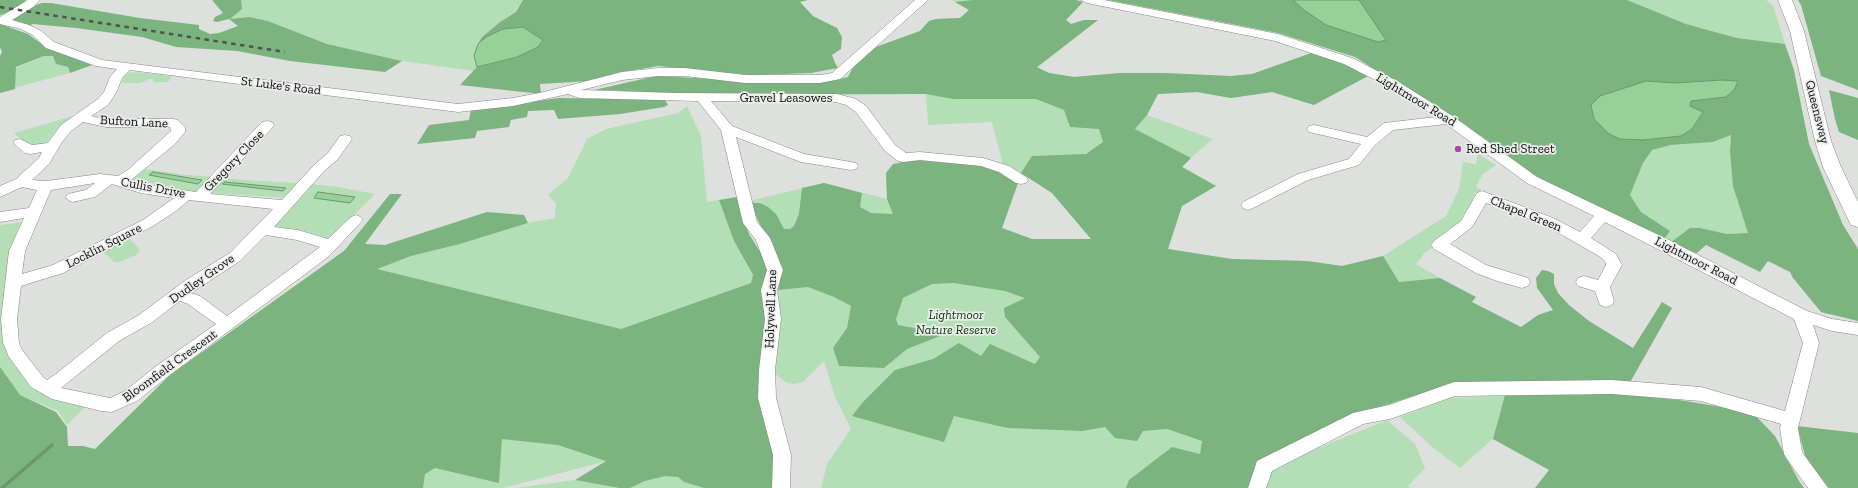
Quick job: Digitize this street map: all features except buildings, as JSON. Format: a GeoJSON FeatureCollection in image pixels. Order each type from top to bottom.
{"type":"FeatureCollection","features":[{"type":"Feature","properties":{"kind":"main road","name":"Queensway"},"geometry":{"type":"LineString","coordinates":[[1785,0],[1797,31],[1823,141],[1832,166],[1858,221]]}},
{"type":"Feature","properties":{"kind":"street"},"geometry":{"type":"LineString","coordinates":[[1,21],[29,5],[34,0]]}},
{"type":"Feature","properties":{"kind":"street","name":"St Luke's Road"},"geometry":{"type":"LineString","coordinates":[[1,21],[25,27],[37,33],[50,45],[76,55],[100,63],[126,68],[458,108],[512,102],[570,90],[622,76],[658,72],[685,72],[745,79],[820,79],[836,76],[922,0]]}},
{"type":"Feature","properties":{"kind":"street","name":"Lightmoor Road"},"geometry":{"type":"LineString","coordinates":[[1087,0],[1278,38],[1341,59],[1392,84],[1449,120],[1532,180],[1664,244],[1801,315],[1832,325],[1858,329]]}},
{"type":"Feature","properties":{"kind":"street"},"geometry":{"type":"LineString","coordinates":[[0,192],[21,182],[44,161],[66,128],[103,102],[110,93],[116,77],[126,68]]}},
{"type":"Feature","properties":{"kind":"street","name":"Gravel Leasowes"},"geometry":{"type":"LineString","coordinates":[[570,90],[578,94],[702,98],[837,98],[851,102],[861,109],[890,148],[903,158],[920,156],[983,162],[1004,168],[1021,180]]}},
{"type":"Feature","properties":{"kind":"street","name":"Holywell Lane"},"geometry":{"type":"LineString","coordinates":[[702,98],[727,129],[750,223],[763,238],[775,270],[769,290],[773,319],[767,370],[767,398],[782,455],[781,488]]}},
{"type":"Feature","properties":{"kind":"street","name":"Bufton Lane"},"geometry":{"type":"LineString","coordinates":[[80,118],[106,123],[173,123],[178,127],[178,132],[170,141],[135,172],[115,180]]}},
{"type":"Feature","properties":{"kind":"street"},"geometry":{"type":"LineString","coordinates":[[1248,205],[1303,177],[1354,162],[1370,142],[1389,126],[1449,120]]}},
{"type":"Feature","properties":{"kind":"street","name":"Gregory Close"},"geometry":{"type":"LineString","coordinates":[[193,196],[221,176],[267,125]]}},
{"type":"Feature","properties":{"kind":"street"},"geometry":{"type":"LineString","coordinates":[[727,129],[801,158],[851,166]]}},
{"type":"Feature","properties":{"kind":"street"},"geometry":{"type":"LineString","coordinates":[[1314,129],[1370,142]]}},
{"type":"Feature","properties":{"kind":"street","name":"Dudley Grove"},"geometry":{"type":"LineString","coordinates":[[48,388],[62,379],[113,337],[145,319],[178,294],[235,257],[286,205],[337,145]]}},
{"type":"Feature","properties":{"kind":"street"},"geometry":{"type":"LineString","coordinates":[[25,152],[53,146]]}},
{"type":"Feature","properties":{"kind":"street","name":"Cullis Drive"},"geometry":{"type":"LineString","coordinates":[[21,182],[46,186],[100,178],[115,180],[141,188],[193,196],[286,205]]}},
{"type":"Feature","properties":{"kind":"street"},"geometry":{"type":"LineString","coordinates":[[73,196],[90,194],[115,180]]}},
{"type":"Feature","properties":{"kind":"street","name":"Bloomfield Crescent"},"geometry":{"type":"LineString","coordinates":[[46,186],[17,251],[9,319],[10,343],[15,353],[37,382],[58,394],[101,404],[120,402],[131,396],[161,372],[246,311],[331,245],[356,220]]}},
{"type":"Feature","properties":{"kind":"street","name":"Chapel Green"},"geometry":{"type":"LineString","coordinates":[[1522,282],[1501,283],[1439,245],[1467,224],[1484,193],[1548,220],[1582,238],[1604,252],[1614,262],[1604,294],[1584,282]]}},
{"type":"Feature","properties":{"kind":"street","name":"Locklin Square"},"geometry":{"type":"LineString","coordinates":[[14,282],[58,269],[148,223],[193,196]]}},
{"type":"Feature","properties":{"kind":"street"},"geometry":{"type":"LineString","coordinates":[[0,217],[34,212]]}},
{"type":"Feature","properties":{"kind":"street"},"geometry":{"type":"LineString","coordinates":[[1582,238],[1603,215]]}},
{"type":"Feature","properties":{"kind":"street"},"geometry":{"type":"LineString","coordinates":[[262,230],[298,235],[331,245]]}},
{"type":"Feature","properties":{"kind":"street"},"geometry":{"type":"LineString","coordinates":[[178,294],[194,300],[227,324]]}},
{"type":"Feature","properties":{"kind":"street"},"geometry":{"type":"LineString","coordinates":[[1801,315],[1811,343],[1789,428],[1793,454],[1819,488]]}},
{"type":"Feature","properties":{"kind":"street"},"geometry":{"type":"LineString","coordinates":[[1256,488],[1264,466],[1359,418],[1390,412],[1454,388],[1612,387],[1701,394],[1791,420]]}},
{"type":"Feature","properties":{"kind":"green space"},"geometry":{"type":"Polygon","coordinates":[[[241,0],[523,0],[516,12],[500,22],[482,37],[474,56],[477,67],[474,71],[402,61],[327,44],[268,21],[249,17],[229,19],[242,9],[241,0]]]}},
{"type":"Feature","properties":{"kind":"green space","name":"Lightmoor Nature Reserve"},"geometry":{"type":"Polygon","coordinates":[[[952,0],[1075,0],[1083,2],[1066,20],[1071,24],[1084,20],[1098,20],[1037,68],[1049,73],[1074,77],[1120,73],[1231,76],[1252,74],[1310,54],[1314,105],[1272,92],[1231,98],[1197,92],[1158,94],[1147,115],[1213,139],[1181,166],[1216,186],[1182,206],[1167,249],[1232,259],[1307,261],[1342,266],[1383,256],[1446,216],[1459,189],[1463,162],[1476,164],[1478,154],[1496,165],[1482,175],[1476,187],[1481,189],[1470,209],[1466,211],[1460,222],[1460,226],[1424,254],[1416,264],[1440,278],[1399,282],[1447,382],[1382,408],[1354,409],[1263,458],[1250,488],[1129,480],[1126,488],[821,488],[827,464],[851,429],[835,397],[824,361],[803,382],[794,384],[787,383],[773,372],[778,335],[778,290],[782,272],[749,201],[824,183],[887,199],[886,173],[1018,183],[1002,228],[1032,239],[1091,239],[1052,193],[1021,173],[1003,165],[992,122],[928,125],[926,94],[594,90],[790,85],[848,77],[853,67],[876,47],[920,31],[929,21],[936,19],[960,18],[969,10],[952,0]],[[1199,422],[1143,431],[1167,429],[1202,441],[1200,455],[1172,447],[1232,468],[1199,422]]]}},
{"type":"Feature","properties":{"kind":"green space"},"geometry":{"type":"Polygon","coordinates":[[[1627,0],[1766,0],[1773,5],[1785,44],[1737,38],[1686,24],[1627,0]]]}},
{"type":"Feature","properties":{"kind":"green space"},"geometry":{"type":"Polygon","coordinates":[[[44,56],[53,56],[56,64],[68,67],[70,73],[14,88],[16,68],[44,56]]]}},
{"type":"Feature","properties":{"kind":"green space"},"geometry":{"type":"Polygon","coordinates":[[[132,72],[158,74],[172,77],[168,82],[153,82],[153,79],[149,79],[141,83],[122,83],[124,74],[132,72]]]}},
{"type":"Feature","properties":{"kind":"green space"},"geometry":{"type":"Polygon","coordinates":[[[687,106],[701,136],[707,202],[719,200],[734,241],[753,276],[767,398],[781,450],[607,461],[503,488],[60,488],[170,375],[344,251],[390,263],[411,256],[460,244],[528,223],[555,218],[556,203],[548,195],[568,178],[587,139],[606,129],[678,113],[687,106]]]}},
{"type":"Feature","properties":{"kind":"green space"},"geometry":{"type":"Polygon","coordinates":[[[77,115],[56,131],[45,144],[30,147],[14,133],[77,115]]]}},
{"type":"Feature","properties":{"kind":"green space"},"geometry":{"type":"Polygon","coordinates":[[[1731,135],[1730,152],[1748,233],[1727,234],[1700,228],[1690,228],[1671,242],[1665,238],[1670,231],[1641,212],[1630,195],[1643,163],[1652,150],[1671,145],[1713,142],[1731,135]]]}},
{"type":"Feature","properties":{"kind":"green space"},"geometry":{"type":"Polygon","coordinates":[[[144,169],[215,177],[202,190],[195,192],[131,179],[144,169]]]}},
{"type":"Feature","properties":{"kind":"green space"},"geometry":{"type":"Polygon","coordinates":[[[223,178],[300,183],[287,198],[210,193],[223,178]]]}},
{"type":"Feature","properties":{"kind":"green space"},"geometry":{"type":"Polygon","coordinates":[[[311,184],[338,187],[375,194],[330,239],[301,230],[273,226],[311,184]]]}},
{"type":"Feature","properties":{"kind":"green space"},"geometry":{"type":"Polygon","coordinates":[[[23,222],[10,264],[19,362],[86,406],[67,425],[58,411],[20,395],[0,369],[0,225],[23,222]]]}},
{"type":"Feature","properties":{"kind":"green space"},"geometry":{"type":"Polygon","coordinates":[[[128,237],[140,250],[136,255],[120,262],[114,262],[102,251],[128,237]]]}},
{"type":"Feature","properties":{"kind":"green space"},"geometry":{"type":"Polygon","coordinates":[[[1505,395],[1493,439],[1460,468],[1432,447],[1400,417],[1450,398],[1505,395]]]}},
{"type":"Feature","properties":{"kind":"green space"},"geometry":{"type":"Polygon","coordinates":[[[1387,420],[1415,444],[1425,468],[1408,486],[1410,488],[1266,488],[1265,478],[1279,464],[1387,420]]]}},
{"type":"Feature","properties":{"kind":"green space"},"geometry":{"type":"Polygon","coordinates":[[[665,475],[678,477],[684,482],[704,488],[630,488],[645,481],[665,475]]]}},
{"type":"Feature","properties":{"kind":"green space"},"geometry":{"type":"Polygon","coordinates":[[[575,480],[619,488],[516,488],[575,480]]]}},
{"type":"Feature","properties":{"kind":"shaded area"},"geometry":{"type":"Polygon","coordinates":[[[0,0],[25,0],[25,2],[12,11],[0,15],[0,0]]]}},
{"type":"Feature","properties":{"kind":"shaded area"},"geometry":{"type":"Polygon","coordinates":[[[212,0],[241,0],[242,9],[230,19],[249,17],[268,21],[327,44],[402,61],[385,72],[290,61],[237,51],[176,47],[142,37],[76,28],[33,24],[29,26],[11,20],[36,5],[51,3],[140,18],[199,25],[199,29],[210,34],[219,33],[238,26],[229,19],[217,22],[213,21],[215,17],[223,13],[212,0]]]}},
{"type":"Feature","properties":{"kind":"shaded area"},"geometry":{"type":"Polygon","coordinates":[[[523,0],[808,0],[800,2],[813,16],[837,28],[842,37],[841,49],[832,55],[838,68],[811,73],[750,75],[658,66],[617,73],[589,81],[540,84],[541,94],[460,85],[477,67],[517,57],[538,47],[542,40],[537,36],[486,37],[478,44],[482,37],[500,22],[516,12],[523,0]]]}},
{"type":"Feature","properties":{"kind":"shaded area","name":"Lightmoor Nature Reserve"},"geometry":{"type":"Polygon","coordinates":[[[973,0],[1076,0],[1083,2],[1066,20],[1071,24],[1084,20],[1098,20],[1037,67],[1049,73],[1074,77],[1120,73],[1231,76],[1252,74],[1314,52],[1345,63],[1368,76],[1314,105],[1272,92],[1231,98],[1197,92],[1158,94],[1147,115],[1135,129],[1191,158],[1182,167],[1216,186],[1182,206],[1168,249],[1232,259],[1307,261],[1342,266],[1383,256],[1399,282],[1440,278],[1476,297],[1472,302],[1521,327],[1538,315],[1553,310],[1537,288],[1536,278],[1542,270],[1548,271],[1554,274],[1554,284],[1558,293],[1569,305],[1589,321],[1633,348],[1662,302],[1672,308],[1628,386],[1436,389],[1353,415],[1263,458],[1250,488],[1126,488],[1129,480],[1172,447],[1200,454],[1202,441],[1167,429],[1143,431],[1137,441],[1115,438],[1105,427],[1082,431],[1008,428],[954,416],[944,442],[852,416],[863,402],[895,370],[933,359],[959,343],[981,356],[990,344],[1035,364],[1040,357],[1005,317],[1004,308],[1025,298],[1005,291],[954,283],[932,284],[903,298],[896,319],[898,325],[945,334],[907,349],[884,368],[839,366],[833,348],[847,328],[851,306],[834,297],[808,287],[778,290],[782,272],[750,203],[760,203],[768,207],[776,214],[784,229],[790,229],[794,226],[799,214],[802,188],[824,183],[862,193],[860,207],[871,213],[893,214],[887,199],[886,173],[893,164],[914,160],[975,165],[998,170],[1018,183],[1002,228],[1032,239],[1091,239],[1052,193],[1021,173],[1032,156],[1086,154],[1103,142],[1099,129],[1070,127],[1064,110],[1036,99],[953,99],[926,94],[679,95],[594,90],[656,76],[792,83],[832,81],[848,77],[853,67],[876,47],[920,31],[929,21],[936,19],[960,18],[969,10],[955,2],[973,0]]]}},
{"type":"Feature","properties":{"kind":"shaded area"},"geometry":{"type":"Polygon","coordinates":[[[1108,0],[1627,0],[1686,24],[1737,38],[1785,44],[1794,70],[1809,144],[1843,225],[1858,249],[1858,321],[1821,312],[1793,278],[1790,272],[1768,261],[1760,272],[1706,245],[1697,253],[1689,252],[1671,242],[1690,228],[1700,228],[1727,234],[1748,233],[1733,186],[1730,152],[1731,135],[1713,142],[1671,145],[1652,150],[1643,163],[1630,195],[1641,212],[1670,231],[1665,238],[1532,176],[1463,125],[1355,57],[1278,33],[1108,0]]]}},
{"type":"Feature","properties":{"kind":"shaded area"},"geometry":{"type":"Polygon","coordinates":[[[1293,0],[1359,0],[1386,40],[1378,42],[1326,25],[1304,10],[1293,0]]]}},
{"type":"Feature","properties":{"kind":"shaded area"},"geometry":{"type":"Polygon","coordinates":[[[1798,0],[1858,0],[1858,90],[1821,76],[1801,5],[1798,0]]]}},
{"type":"Feature","properties":{"kind":"shaded area"},"geometry":{"type":"Polygon","coordinates":[[[0,24],[28,34],[46,47],[92,65],[70,73],[68,67],[56,64],[53,56],[44,56],[16,67],[15,89],[0,93],[0,56],[2,52],[0,47],[0,24]]]}},
{"type":"Feature","properties":{"kind":"shaded area"},"geometry":{"type":"Polygon","coordinates":[[[523,27],[543,40],[538,47],[517,57],[477,67],[474,56],[478,44],[486,37],[503,29],[523,27]]]}},
{"type":"Feature","properties":{"kind":"shaded area"},"geometry":{"type":"Polygon","coordinates":[[[1722,80],[1738,81],[1734,90],[1726,97],[1691,101],[1690,106],[1703,112],[1692,129],[1681,136],[1643,140],[1620,139],[1609,134],[1594,119],[1591,105],[1600,96],[1646,81],[1674,83],[1722,80]]]}},
{"type":"Feature","properties":{"kind":"shaded area"},"geometry":{"type":"Polygon","coordinates":[[[1829,90],[1858,98],[1858,140],[1839,132],[1829,90]]]}},
{"type":"Feature","properties":{"kind":"shaded area"},"geometry":{"type":"Polygon","coordinates":[[[559,98],[665,100],[668,105],[664,107],[620,114],[558,119],[554,110],[528,111],[527,117],[511,120],[509,127],[477,131],[475,138],[417,144],[429,125],[469,120],[471,110],[559,98]]]}},
{"type":"Feature","properties":{"kind":"shaded area"},"geometry":{"type":"Polygon","coordinates":[[[153,172],[202,180],[198,184],[149,175],[153,172]]]}},
{"type":"Feature","properties":{"kind":"shaded area"},"geometry":{"type":"Polygon","coordinates":[[[225,182],[286,188],[283,191],[222,184],[225,182]]]}},
{"type":"Feature","properties":{"kind":"shaded area"},"geometry":{"type":"Polygon","coordinates":[[[318,192],[355,197],[350,203],[314,198],[318,192]]]}},
{"type":"Feature","properties":{"kind":"shaded area"},"geometry":{"type":"Polygon","coordinates":[[[390,194],[402,194],[365,244],[385,245],[487,212],[524,215],[528,223],[460,244],[411,256],[377,269],[621,329],[751,283],[753,275],[734,241],[719,200],[737,197],[749,234],[764,258],[768,273],[766,321],[758,398],[774,449],[774,488],[704,488],[684,482],[678,477],[665,476],[645,481],[630,488],[619,488],[575,480],[606,461],[558,445],[502,439],[499,483],[435,468],[425,474],[423,488],[0,488],[0,367],[20,395],[56,412],[67,427],[68,446],[83,446],[95,449],[170,375],[344,251],[390,194]]]}},
{"type":"Feature","properties":{"kind":"shaded area"},"geometry":{"type":"Polygon","coordinates":[[[1614,393],[1679,400],[1752,412],[1775,436],[1804,488],[1535,488],[1549,470],[1493,439],[1505,395],[1614,393]]]}},
{"type":"Feature","properties":{"kind":"shaded area"},"geometry":{"type":"Polygon","coordinates":[[[1797,426],[1858,433],[1858,488],[1829,488],[1806,459],[1797,426]]]}},
{"type":"Feature","properties":{"kind":"waterway"},"geometry":{"type":"LineString","coordinates":[[2,488],[52,445]]}},
{"type":"Feature","properties":{"kind":"railway"},"geometry":{"type":"LineString","coordinates":[[0,7],[285,52]]}},
{"type":"Feature","properties":{"kind":"place","name":"Red Shed Street"},"geometry":{"type":"Point","coordinates":[1458,149]}}]}
